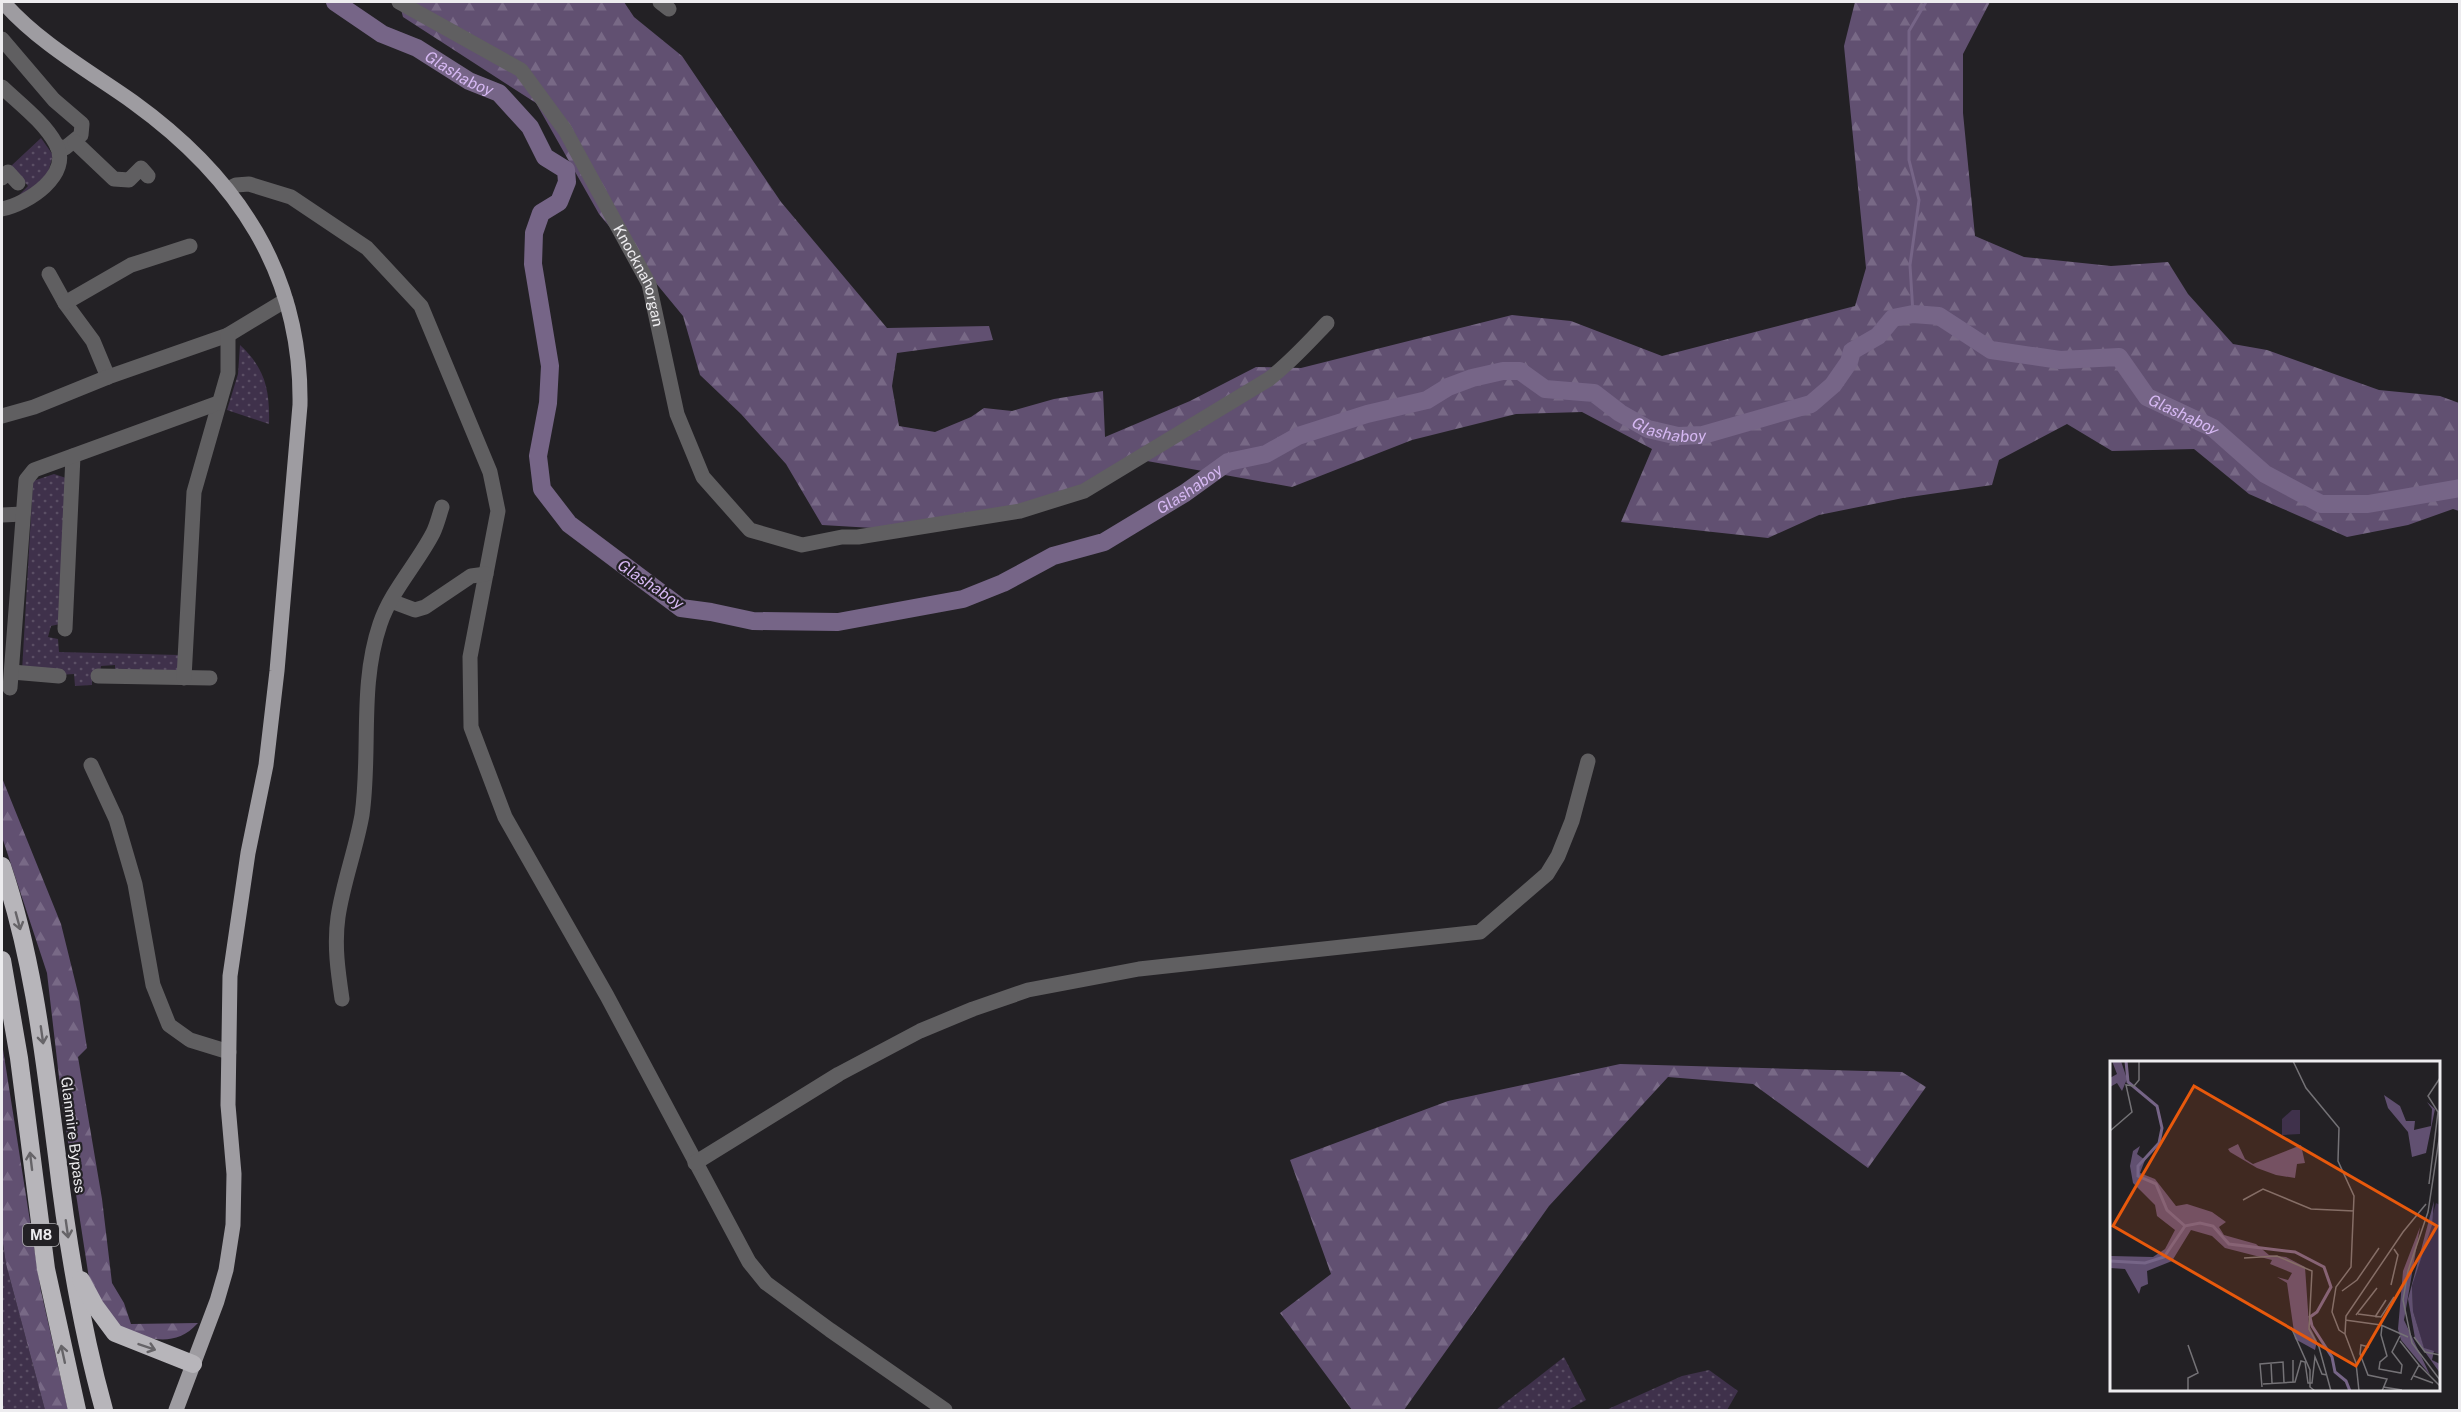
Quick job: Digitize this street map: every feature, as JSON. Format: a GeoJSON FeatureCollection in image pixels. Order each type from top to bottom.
{"type":"FeatureCollection","features":[{"type":"Feature","properties":{"kind":"highway","name":"Glanmire Bypass"},"geometry":{"type":"LineString","coordinates":[[2,866],[24,944],[39,1010],[71,1260],[92,1366],[104,1410]]}},
{"type":"Feature","properties":{"kind":"highway","name":"M8"},"geometry":{"type":"LineString","coordinates":[[2,960],[20,1058],[45,1269],[76,1410]]}},
{"type":"Feature","properties":{"kind":"highway","name":"M8"},"geometry":{"type":"LineString","coordinates":[[71,1260],[94,1306],[115,1333],[193,1364]]}},
{"type":"Feature","properties":{"kind":"main road"},"geometry":{"type":"LineString","coordinates":[[3,2],[18,18],[49,43],[183,141],[228,189],[271,256],[295,333],[300,377],[297,451],[277,671],[266,765],[248,852],[230,976],[228,1105],[234,1174],[233,1225],[226,1270],[217,1301],[176,1410]]}},
{"type":"Feature","properties":{"kind":"street","name":"Knocknahorgan"},"geometry":{"type":"LineString","coordinates":[[399,2],[521,70],[565,130],[649,284],[677,414],[703,477],[750,530],[802,545],[1020,511],[1084,491],[1269,379],[1292,362],[1327,322]]}},
{"type":"Feature","properties":{"kind":"street"},"geometry":{"type":"LineString","coordinates":[[2,39],[54,100],[82,124],[81,135],[75,142],[65,148],[57,146]]}},
{"type":"Feature","properties":{"kind":"street"},"geometry":{"type":"LineString","coordinates":[[2,87],[48,133],[57,146],[59,158],[52,180],[41,191],[2,209]]}},
{"type":"Feature","properties":{"kind":"street"},"geometry":{"type":"LineString","coordinates":[[75,142],[114,179],[129,180],[141,168],[148,176]]}},
{"type":"Feature","properties":{"kind":"street"},"geometry":{"type":"LineString","coordinates":[[2,178],[8,172],[18,183]]}},
{"type":"Feature","properties":{"kind":"street"},"geometry":{"type":"LineString","coordinates":[[228,189],[236,185],[249,184],[291,197],[367,248],[421,306],[490,472],[498,511],[470,657],[471,727],[505,817],[598,981],[748,1262],[766,1283],[945,1410]]}},
{"type":"Feature","properties":{"kind":"street"},"geometry":{"type":"LineString","coordinates":[[65,303],[131,265],[190,246]]}},
{"type":"Feature","properties":{"kind":"street"},"geometry":{"type":"LineString","coordinates":[[49,274],[65,303],[93,341],[108,376]]}},
{"type":"Feature","properties":{"kind":"street"},"geometry":{"type":"LineString","coordinates":[[2,416],[34,407],[108,376],[228,335],[286,300]]}},
{"type":"Feature","properties":{"kind":"street"},"geometry":{"type":"LineString","coordinates":[[184,678],[194,492],[228,373],[228,335]]}},
{"type":"Feature","properties":{"kind":"street"},"geometry":{"type":"LineString","coordinates":[[10,688],[26,480],[34,470],[218,403]]}},
{"type":"Feature","properties":{"kind":"street"},"geometry":{"type":"LineString","coordinates":[[64,629],[73,456]]}},
{"type":"Feature","properties":{"kind":"street"},"geometry":{"type":"LineString","coordinates":[[342,999],[336,960],[338,918],[362,815],[365,777],[365,708],[371,660],[380,624],[390,601],[433,532],[442,507]]}},
{"type":"Feature","properties":{"kind":"street"},"geometry":{"type":"LineString","coordinates":[[2,514],[23,514]]}},
{"type":"Feature","properties":{"kind":"street"},"geometry":{"type":"LineString","coordinates":[[390,601],[415,610],[425,607],[471,576],[486,574]]}},
{"type":"Feature","properties":{"kind":"street"},"geometry":{"type":"LineString","coordinates":[[12,672],[59,676]]}},
{"type":"Feature","properties":{"kind":"street"},"geometry":{"type":"LineString","coordinates":[[98,676],[210,678]]}},
{"type":"Feature","properties":{"kind":"street"},"geometry":{"type":"LineString","coordinates":[[695,1163],[839,1074],[920,1030],[1028,990],[1138,969],[1480,932],[1547,874],[1558,856],[1572,821],[1588,761]]}},
{"type":"Feature","properties":{"kind":"street"},"geometry":{"type":"LineString","coordinates":[[91,765],[117,819],[135,884],[153,986],[169,1025],[190,1040],[229,1052]]}},
{"type":"Feature","properties":{"kind":"shaded area"},"geometry":{"type":"Polygon","coordinates":[[[41,138],[53,155],[46,180],[13,201],[28,186],[11,166],[41,138]]]}},
{"type":"Feature","properties":{"kind":"shaded area"},"geometry":{"type":"Polygon","coordinates":[[[240,345],[255,362],[264,380],[267,390],[269,424],[227,410],[238,374],[240,345]]]}},
{"type":"Feature","properties":{"kind":"shaded area"},"geometry":{"type":"Polygon","coordinates":[[[54,474],[66,478],[60,624],[51,626],[48,637],[58,639],[59,652],[180,655],[179,675],[115,674],[115,665],[101,666],[100,674],[92,677],[92,685],[75,686],[74,674],[28,677],[22,671],[33,481],[54,474]]]}},
{"type":"Feature","properties":{"kind":"shaded area"},"geometry":{"type":"Polygon","coordinates":[[[2,1237],[6,1264],[45,1410],[2,1410],[2,1237]]]}},
{"type":"Feature","properties":{"kind":"shaded area"},"geometry":{"type":"Polygon","coordinates":[[[1564,1357],[1586,1400],[1568,1410],[1496,1410],[1564,1357]]]}},
{"type":"Feature","properties":{"kind":"shaded area"},"geometry":{"type":"Polygon","coordinates":[[[1709,1370],[1738,1391],[1727,1410],[1606,1410],[1682,1376],[1709,1370]]]}},
{"type":"Feature","properties":{"kind":"green space"},"geometry":{"type":"Polygon","coordinates":[[[399,2],[624,2],[634,17],[682,56],[781,202],[887,328],[989,326],[993,340],[897,353],[892,386],[899,426],[935,432],[971,417],[984,408],[1012,411],[1054,399],[1103,391],[1105,437],[1190,401],[1256,367],[1301,368],[1512,315],[1571,321],[1662,356],[1855,306],[1866,268],[1844,46],[1855,2],[1990,2],[1963,54],[1963,113],[1975,236],[2024,257],[2111,266],[2168,262],[2188,294],[2233,344],[2267,350],[2379,390],[2440,396],[2459,403],[2459,511],[2453,509],[2408,525],[2347,537],[2249,494],[2194,449],[2112,451],[2067,424],[1999,460],[1992,485],[1903,498],[1819,515],[1768,538],[1621,522],[1652,449],[1582,412],[1516,414],[1412,440],[1292,487],[1147,461],[1068,503],[890,529],[822,525],[786,464],[741,414],[700,375],[683,316],[599,214],[536,103],[403,17],[399,2]]]}},
{"type":"Feature","properties":{"kind":"green space"},"geometry":{"type":"Polygon","coordinates":[[[2,778],[61,924],[79,997],[87,1048],[78,1057],[102,1199],[112,1283],[124,1303],[131,1324],[198,1323],[182,1336],[156,1339],[126,1334],[90,1285],[62,1103],[47,973],[2,837],[2,778]]]}},
{"type":"Feature","properties":{"kind":"green space"},"geometry":{"type":"Polygon","coordinates":[[[2,1043],[41,1291],[68,1410],[45,1410],[6,1264],[2,1237],[2,1043]]]}},
{"type":"Feature","properties":{"kind":"green space"},"geometry":{"type":"Polygon","coordinates":[[[1620,1064],[1902,1072],[1926,1087],[1868,1168],[1753,1084],[1668,1077],[1549,1206],[1404,1410],[1352,1410],[1280,1313],[1331,1274],[1290,1160],[1448,1101],[1620,1064]]]}},
{"type":"Feature","properties":{"kind":"waterway","name":"Glashaboy"},"geometry":{"type":"LineString","coordinates":[[335,2],[382,34],[417,48],[469,81],[499,93],[530,127],[545,157],[566,170],[567,182],[559,202],[541,213],[534,233],[533,264],[550,366],[548,403],[538,456],[542,489],[569,524],[681,608],[753,621],[838,622],[963,599],[1003,583],[1053,556],[1104,542],[1185,493],[1228,462],[1266,454],[1298,436],[1367,414],[1427,400],[1448,387],[1472,378],[1503,371],[1520,371],[1545,389],[1594,393],[1620,413],[1648,429],[1678,436],[1703,435],[1811,404],[1833,385],[1849,362],[1852,351],[1878,336],[1893,318],[1913,314],[1939,316],[1991,350],[2060,360],[2119,357],[2147,397],[2213,428],[2265,474],[2321,504],[2368,504],[2460,488]]}},
{"type":"Feature","properties":{"kind":"waterway"},"geometry":{"type":"LineString","coordinates":[[1913,314],[1910,265],[1919,200],[1909,160],[1909,31],[1926,2]]}}]}
